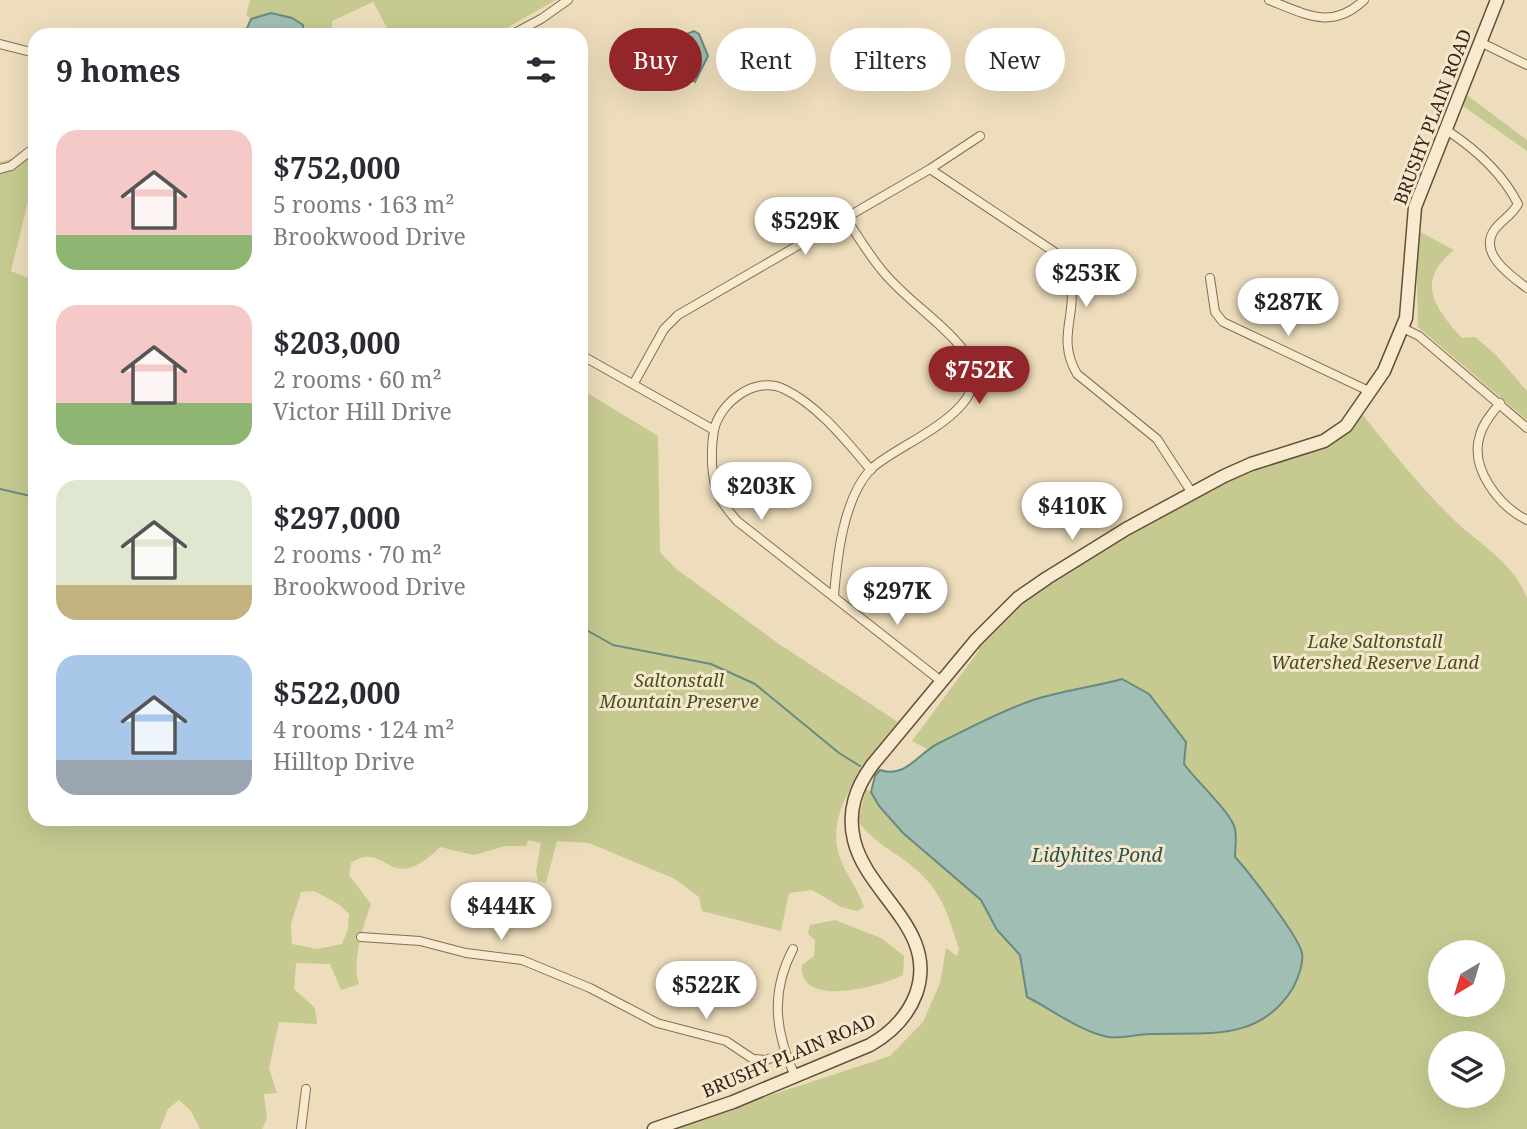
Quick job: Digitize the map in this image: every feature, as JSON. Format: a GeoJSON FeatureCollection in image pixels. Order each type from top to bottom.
{"type":"FeatureCollection","features":[{"type":"Feature","properties":{"kind":"main road","name":"BRUSHY PLAIN ROAD"},"geometry":{"type":"LineString","coordinates":[[654,1129],[795,1076],[881,1038],[905,1016],[915,997],[920,973],[912,935],[859,854],[851,816],[856,792],[866,774],[976,640],[1021,596],[1107,540],[1192,492],[1251,464],[1331,437],[1354,418],[1371,392],[1403,328],[1410,294],[1413,219],[1445,129],[1497,0]]}},
{"type":"Feature","properties":{"kind":"street"},"geometry":{"type":"LineString","coordinates":[[524,28],[568,0]]}},
{"type":"Feature","properties":{"kind":"street"},"geometry":{"type":"LineString","coordinates":[[1269,0],[1326,19],[1341,17],[1364,0]]}},
{"type":"Feature","properties":{"kind":"street"},"geometry":{"type":"LineString","coordinates":[[1480,42],[1527,65]]}},
{"type":"Feature","properties":{"kind":"street"},"geometry":{"type":"LineString","coordinates":[[0,44],[28,51]]}},
{"type":"Feature","properties":{"kind":"street"},"geometry":{"type":"LineString","coordinates":[[1445,129],[1482,156],[1512,192],[1518,204],[1493,231],[1490,244],[1493,255],[1503,270],[1527,288]]}},
{"type":"Feature","properties":{"kind":"street"},"geometry":{"type":"LineString","coordinates":[[634,383],[664,329],[678,315],[930,169],[980,136]]}},
{"type":"Feature","properties":{"kind":"street"},"geometry":{"type":"LineString","coordinates":[[0,169],[11,166],[28,153]]}},
{"type":"Feature","properties":{"kind":"street"},"geometry":{"type":"LineString","coordinates":[[930,169],[1056,253],[1068,268],[1074,292],[1066,344],[1070,362],[1077,373],[1157,439],[1192,492]]}},
{"type":"Feature","properties":{"kind":"street"},"geometry":{"type":"LineString","coordinates":[[834,596],[843,526],[871,470],[926,436],[968,397],[974,380],[965,352],[885,274],[845,217]]}},
{"type":"Feature","properties":{"kind":"street"},"geometry":{"type":"LineString","coordinates":[[1210,278],[1215,312],[1223,322],[1371,392]]}},
{"type":"Feature","properties":{"kind":"street"},"geometry":{"type":"LineString","coordinates":[[1403,328],[1419,336],[1527,428]]}},
{"type":"Feature","properties":{"kind":"street"},"geometry":{"type":"LineString","coordinates":[[588,359],[714,430]]}},
{"type":"Feature","properties":{"kind":"street"},"geometry":{"type":"LineString","coordinates":[[871,470],[842,437],[783,388],[750,388],[732,401],[719,417],[714,430],[713,463],[721,501],[737,520],[941,681]]}},
{"type":"Feature","properties":{"kind":"street"},"geometry":{"type":"LineString","coordinates":[[1500,403],[1480,434],[1478,462],[1505,506],[1527,520]]}},
{"type":"Feature","properties":{"kind":"street"},"geometry":{"type":"LineString","coordinates":[[361,937],[420,941],[466,953],[522,960],[590,988],[657,1023],[726,1041],[753,1059],[766,1060],[785,1053]]}},
{"type":"Feature","properties":{"kind":"street"},"geometry":{"type":"LineString","coordinates":[[793,949],[780,978],[776,1001],[778,1031],[795,1076]]}},
{"type":"Feature","properties":{"kind":"street"},"geometry":{"type":"LineString","coordinates":[[301,1129],[306,1090]]}},
{"type":"Feature","properties":{"kind":"green space"},"geometry":{"type":"Polygon","coordinates":[[[250,0],[556,0],[506,28],[387,28],[373,2],[332,21],[332,28],[302,28],[302,25],[283,16],[271,15],[251,19],[246,15],[250,0]]]}},
{"type":"Feature","properties":{"kind":"green space"},"geometry":{"type":"Polygon","coordinates":[[[1464,93],[1527,140],[1527,151],[1460,104],[1464,93]]]}},
{"type":"Feature","properties":{"kind":"green space","name":"Saltonstall Mountain Preserve"},"geometry":{"type":"Polygon","coordinates":[[[28,147],[28,202],[11,271],[28,278],[28,826],[588,826],[588,393],[658,436],[660,552],[675,568],[779,644],[898,722],[852,785],[838,822],[836,840],[840,858],[864,907],[857,911],[841,907],[812,890],[789,893],[781,931],[702,911],[699,897],[675,879],[589,843],[557,841],[546,883],[538,881],[536,871],[541,843],[528,840],[526,846],[505,846],[474,855],[440,847],[423,862],[409,868],[398,868],[373,857],[363,857],[351,863],[349,875],[371,904],[357,955],[359,984],[341,990],[330,964],[296,963],[294,989],[315,1008],[317,1024],[279,1022],[269,1068],[277,1093],[264,1094],[267,1119],[262,1129],[200,1129],[191,1111],[179,1100],[168,1109],[160,1129],[0,1129],[0,162],[11,159],[28,147]],[[314,891],[301,892],[291,924],[292,944],[317,949],[342,944],[348,929],[349,914],[340,905],[314,891]]]}},
{"type":"Feature","properties":{"kind":"green space"},"geometry":{"type":"Polygon","coordinates":[[[1416,230],[1454,250],[1435,272],[1432,283],[1437,305],[1462,338],[1475,337],[1496,355],[1527,391],[1527,420],[1418,327],[1416,230]]]}},
{"type":"Feature","properties":{"kind":"green space","name":"Lake Saltonstall Watershed Reserve Land"},"geometry":{"type":"Polygon","coordinates":[[[1363,415],[1439,505],[1513,573],[1527,598],[1527,1129],[667,1129],[890,1056],[923,1022],[940,983],[946,948],[957,956],[959,949],[947,914],[930,885],[912,866],[869,834],[858,821],[866,789],[903,833],[981,900],[997,930],[1020,955],[1028,997],[1109,1037],[1151,1034],[1302,952],[1255,879],[1235,857],[1235,832],[1226,814],[1183,764],[1186,742],[1122,679],[1034,700],[927,749],[912,741],[980,649],[973,650],[1025,600],[1114,541],[1249,470],[1335,442],[1363,415]]]}},
{"type":"Feature","properties":{"kind":"green space"},"geometry":{"type":"Polygon","coordinates":[[[835,920],[881,938],[904,956],[903,975],[860,989],[826,991],[813,987],[804,979],[802,965],[814,956],[815,940],[808,934],[810,925],[835,920]]]}},
{"type":"Feature","properties":{"kind":"water"},"geometry":{"type":"Polygon","coordinates":[[[271,13],[292,18],[303,25],[303,28],[247,28],[251,19],[271,13]]]}},
{"type":"Feature","properties":{"kind":"water"},"geometry":{"type":"Polygon","coordinates":[[[702,41],[708,56],[702,68],[702,41]]]}},
{"type":"Feature","properties":{"kind":"water","name":"Lidyhites Pond"},"geometry":{"type":"Polygon","coordinates":[[[1122,679],[1149,694],[1186,742],[1184,764],[1232,822],[1236,832],[1235,857],[1283,919],[1302,953],[1299,976],[1293,988],[1279,1006],[1248,1026],[1211,1033],[1108,1037],[1076,1025],[1027,997],[1020,955],[997,930],[981,900],[903,833],[879,806],[871,792],[875,776],[880,770],[889,772],[905,768],[932,747],[997,714],[1044,697],[1122,679]]]}},
{"type":"Feature","properties":{"kind":"waterway"},"geometry":{"type":"LineString","coordinates":[[0,489],[28,495]]}},
{"type":"Feature","properties":{"kind":"waterway"},"geometry":{"type":"LineString","coordinates":[[588,631],[613,645],[711,664],[755,684],[839,753],[860,766]]}}]}
